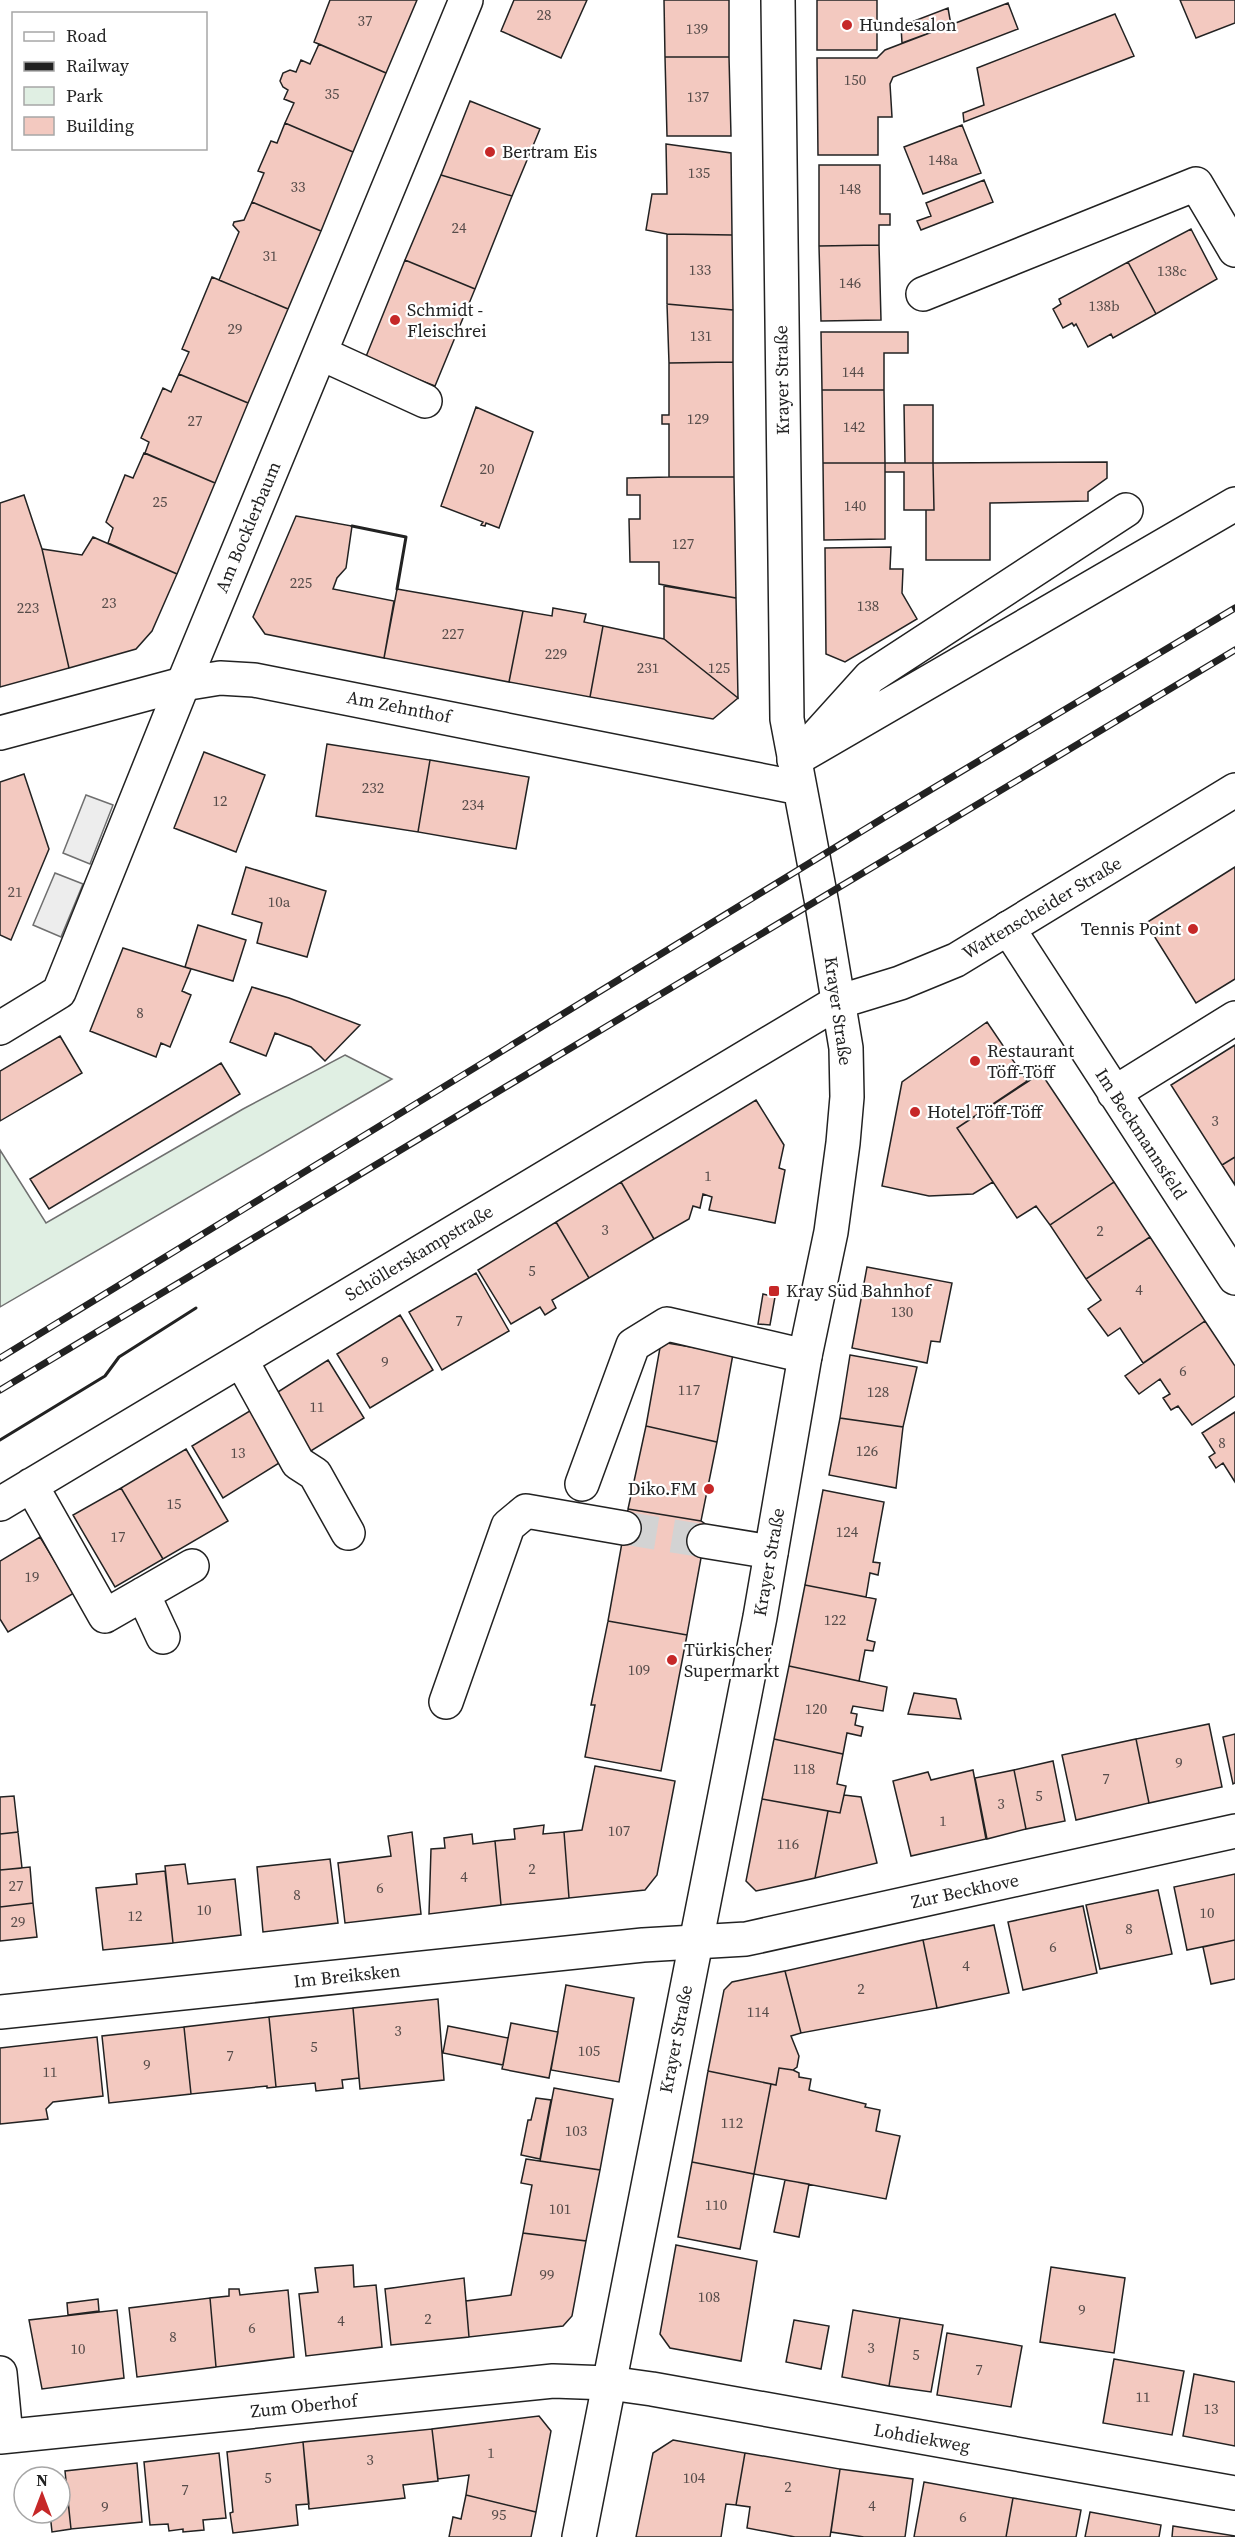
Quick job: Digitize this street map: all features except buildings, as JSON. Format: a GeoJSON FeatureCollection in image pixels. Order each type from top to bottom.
{"type":"FeatureCollection","features":[{"type":"Feature","properties":{"kind":"street","name":"Am Bocklerbaum"},"geometry":{"type":"LineString","coordinates":[[0,1028],[59,992],[183,684],[466,0]]}},
{"type":"Feature","properties":{"kind":"street","name":"Krayer Straße"},"geometry":{"type":"LineString","coordinates":[[579,2537],[771,1552],[805,1356],[831,1232],[843,1143],[846,1048],[787,708],[778,0]]}},
{"type":"Feature","properties":{"kind":"street"},"geometry":{"type":"LineString","coordinates":[[922,294],[1196,184],[1235,250]]}},
{"type":"Feature","properties":{"kind":"street"},"geometry":{"type":"LineString","coordinates":[[320,353],[425,401]]}},
{"type":"Feature","properties":{"kind":"street"},"geometry":{"type":"LineString","coordinates":[[797,774],[1235,504]]}},
{"type":"Feature","properties":{"kind":"street"},"geometry":{"type":"LineString","coordinates":[[797,774],[870,676],[1126,510]]}},
{"type":"Feature","properties":{"kind":"street","name":"Am Zehnthof"},"geometry":{"type":"LineString","coordinates":[[0,732],[183,684],[220,678],[254,680],[797,774]]}},
{"type":"Feature","properties":{"kind":"street","name":"Wattenscheider Straße"},"geometry":{"type":"LineString","coordinates":[[838,1002],[900,983],[956,960],[1235,790]]}},
{"type":"Feature","properties":{"kind":"street","name":"Im Beckmannsfeld"},"geometry":{"type":"LineString","coordinates":[[1008,928],[1235,1278]]}},
{"type":"Feature","properties":{"kind":"street","name":"Schöllerskampstraße"},"geometry":{"type":"LineString","coordinates":[[0,1504],[838,1002]]}},
{"type":"Feature","properties":{"kind":"street"},"geometry":{"type":"LineString","coordinates":[[1114,1093],[1235,1018]]}},
{"type":"Feature","properties":{"kind":"street"},"geometry":{"type":"LineString","coordinates":[[582,1484],[633,1346],[667,1324],[805,1356]]}},
{"type":"Feature","properties":{"kind":"street"},"geometry":{"type":"LineString","coordinates":[[241,1360],[298,1463],[315,1474],[348,1533]]}},
{"type":"Feature","properties":{"kind":"street"},"geometry":{"type":"LineString","coordinates":[[31,1485],[105,1616],[192,1566]]}},
{"type":"Feature","properties":{"kind":"street"},"geometry":{"type":"LineString","coordinates":[[446,1702],[508,1526],[526,1511],[624,1528]]}},
{"type":"Feature","properties":{"kind":"street"},"geometry":{"type":"LineString","coordinates":[[704,1541],[771,1552]]}},
{"type":"Feature","properties":{"kind":"street"},"geometry":{"type":"LineString","coordinates":[[143,1594],[163,1637]]}},
{"type":"Feature","properties":{"kind":"street","name":"Zur Beckhove"},"geometry":{"type":"LineString","coordinates":[[694,1944],[746,1939],[1235,1832]]}},
{"type":"Feature","properties":{"kind":"street","name":"Im Breiksken"},"geometry":{"type":"LineString","coordinates":[[0,2012],[643,1945],[694,1944]]}},
{"type":"Feature","properties":{"kind":"street"},"geometry":{"type":"LineString","coordinates":[[0,2373],[3,2436]]}},
{"type":"Feature","properties":{"kind":"street","name":"Zum Oberhof"},"geometry":{"type":"LineString","coordinates":[[3,2436],[553,2381],[609,2383]]}},
{"type":"Feature","properties":{"kind":"street","name":"Lohdiekweg"},"geometry":{"type":"LineString","coordinates":[[609,2383],[1235,2493]]}},
{"type":"Feature","properties":{"kind":"green space"},"geometry":{"type":"Polygon","coordinates":[[[345,1055],[392,1079],[0,1307],[0,1150],[46,1223],[243,1109],[345,1055]]]}},
{"type":"Feature","properties":{"kind":"shaded area"},"geometry":{"type":"Polygon","coordinates":[[[86,795],[113,805],[90,864],[63,853],[86,795]]]}},
{"type":"Feature","properties":{"kind":"shaded area"},"geometry":{"type":"Polygon","coordinates":[[[55,873],[83,884],[61,937],[33,925],[55,873]]]}},
{"type":"Feature","properties":{"kind":"tunnel"},"geometry":{"type":"LineString","coordinates":[[624,1528],[704,1541]]}},
{"type":"Feature","properties":{"kind":"railway"},"geometry":{"type":"LineString","coordinates":[[0,1358],[885,817],[1235,608]]}},
{"type":"Feature","properties":{"kind":"railway"},"geometry":{"type":"LineString","coordinates":[[0,1390],[1235,650]]}},
{"type":"Feature","properties":{"kind":"wall"},"geometry":{"type":"LineString","coordinates":[[352,526],[406,537],[397,589]]}},
{"type":"Feature","properties":{"kind":"wall"},"geometry":{"type":"LineString","coordinates":[[0,1440],[105,1376],[119,1357],[196,1308]]}},
{"type":"Feature","properties":{"kind":"place","name":"Hundesalon"},"geometry":{"type":"Point","coordinates":[847,25]}},
{"type":"Feature","properties":{"kind":"place","name":"Bertram Eis"},"geometry":{"type":"Point","coordinates":[490,152]}},
{"type":"Feature","properties":{"kind":"place","name":"Schmidt - Fleischrei"},"geometry":{"type":"Point","coordinates":[395,320]}},
{"type":"Feature","properties":{"kind":"place","name":"Tennis Point"},"geometry":{"type":"Point","coordinates":[1193,929]}},
{"type":"Feature","properties":{"kind":"place","name":"Restaurant Töff-Töff"},"geometry":{"type":"Point","coordinates":[975,1061]}},
{"type":"Feature","properties":{"kind":"place","name":"Hotel Töff-Töff"},"geometry":{"type":"Point","coordinates":[915,1112]}},
{"type":"Feature","properties":{"kind":"place","name":"Kray Süd Bahnhof"},"geometry":{"type":"Point","coordinates":[774,1291]}},
{"type":"Feature","properties":{"kind":"place","name":"Diko.FM"},"geometry":{"type":"Point","coordinates":[709,1489]}},
{"type":"Feature","properties":{"kind":"place","name":"Türkischer Supermarkt"},"geometry":{"type":"Point","coordinates":[672,1660]}}]}
